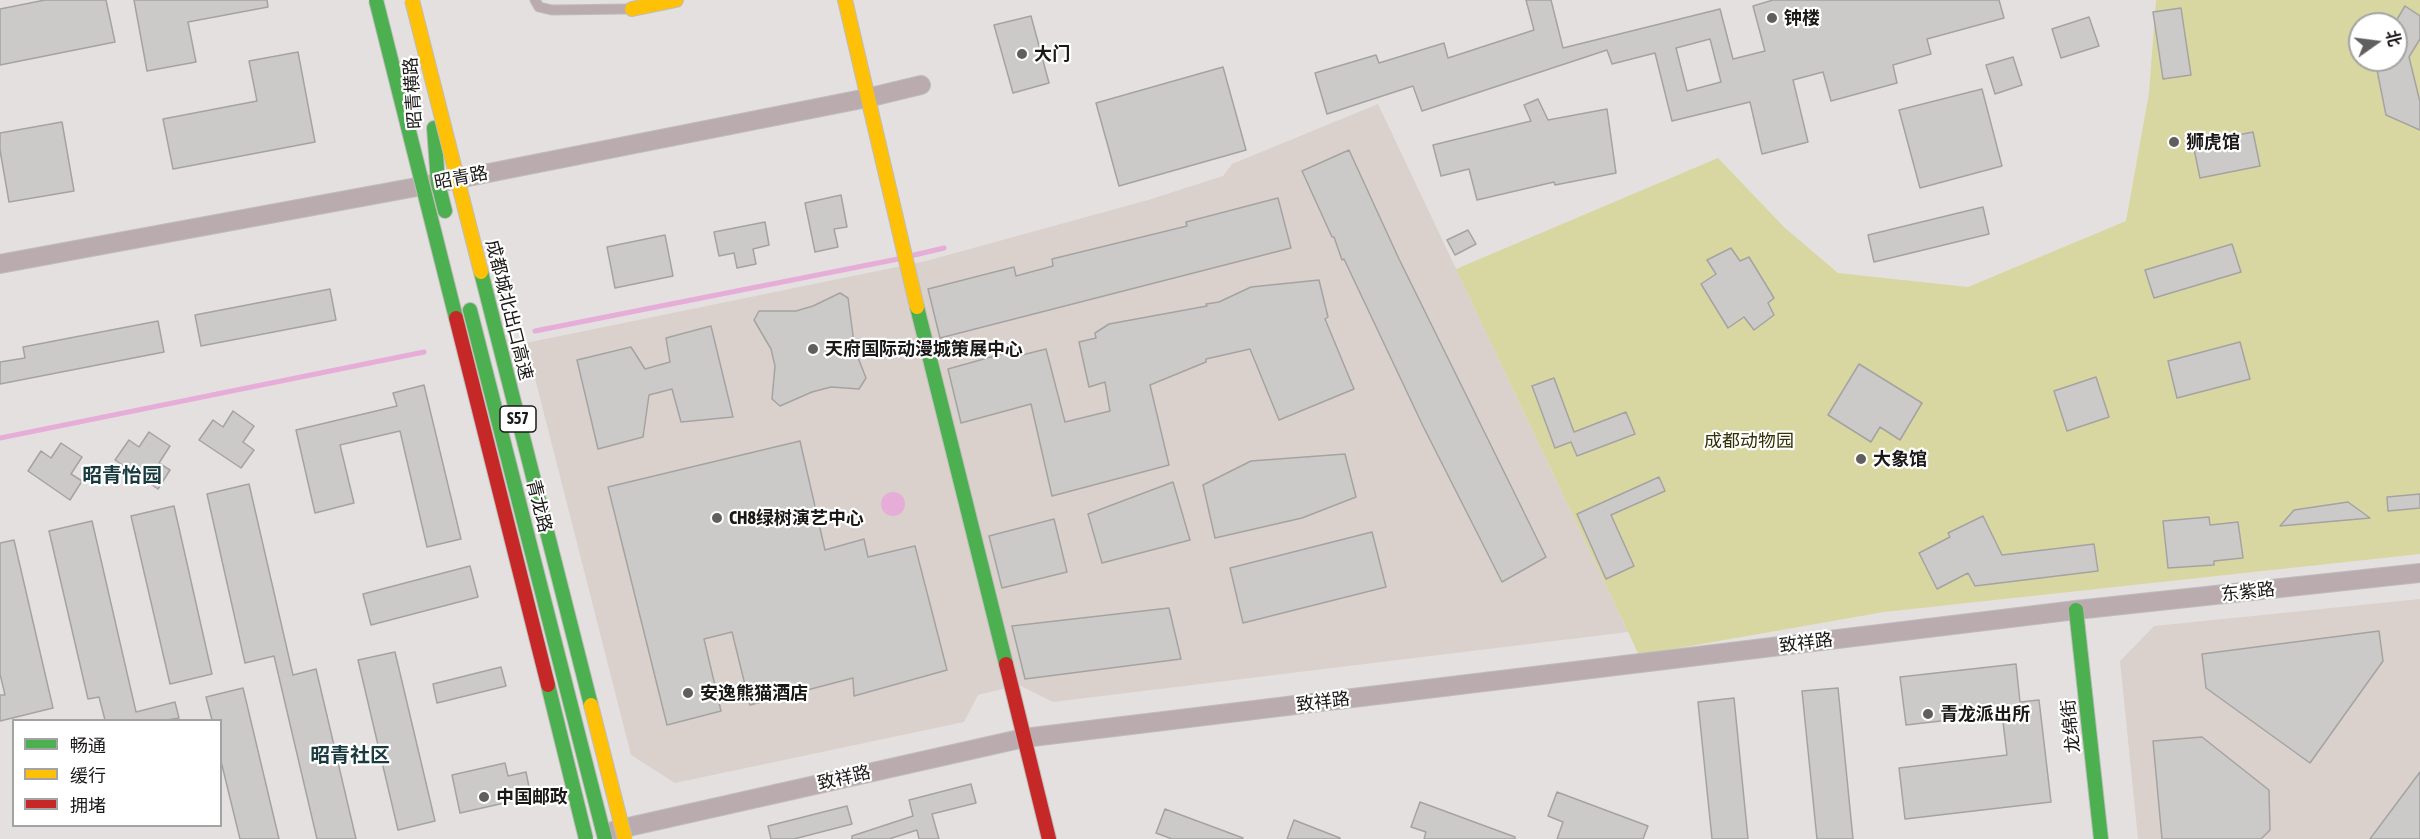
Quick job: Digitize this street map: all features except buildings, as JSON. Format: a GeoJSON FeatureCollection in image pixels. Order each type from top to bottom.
{"type":"FeatureCollection","features":[{"type":"Feature","properties":{"kind":"main road","name":"S57"},"geometry":{"type":"LineString","coordinates":[[376,0],[586,839]]}},
{"type":"Feature","properties":{"kind":"main road","name":"成都城北出口高速"},"geometry":{"type":"LineString","coordinates":[[412,0],[625,839]]}},
{"type":"Feature","properties":{"kind":"main road","name":"昭青横路"},"geometry":{"type":"LineString","coordinates":[[424,0],[438,183]]}},
{"type":"Feature","properties":{"kind":"main road"},"geometry":{"type":"LineString","coordinates":[[632,9],[676,0]]}},
{"type":"Feature","properties":{"kind":"main road"},"geometry":{"type":"LineString","coordinates":[[845,0],[909,276],[1049,839]]}},
{"type":"Feature","properties":{"kind":"main road"},"geometry":{"type":"LineString","coordinates":[[438,183],[450,229]]}},
{"type":"Feature","properties":{"kind":"main road","name":"青龙路"},"geometry":{"type":"LineString","coordinates":[[468,299],[604,836]]}},
{"type":"Feature","properties":{"kind":"main road","name":"龙绵街"},"geometry":{"type":"LineString","coordinates":[[2076,610],[2101,839]]}},
{"type":"Feature","properties":{"kind":"street","name":"昭青路"},"geometry":{"type":"LineString","coordinates":[[0,264],[438,183],[921,86]]}},
{"type":"Feature","properties":{"kind":"street","name":"东紫路"},"geometry":{"type":"LineString","coordinates":[[2076,610],[2420,573]]}},
{"type":"Feature","properties":{"kind":"street","name":"致祥路"},"geometry":{"type":"LineString","coordinates":[[578,839],[604,836],[1024,738],[2076,610]]}},
{"type":"Feature","properties":{"kind":"lane"},"geometry":{"type":"LineString","coordinates":[[536,0],[539,7],[552,10],[632,9]]}},
{"type":"Feature","properties":{"kind":"shaded area"},"geometry":{"type":"Polygon","coordinates":[[[1378,104],[1628,632],[1053,702],[1019,685],[978,695],[964,722],[675,783],[631,755],[526,343],[926,261],[1148,200],[1223,176],[1232,164],[1378,104]]]}},
{"type":"Feature","properties":{"kind":"shaded area"},"geometry":{"type":"Polygon","coordinates":[[[893,492],[898,493],[904,499],[904,509],[898,515],[893,516],[888,515],[882,509],[881,504],[882,499],[888,493],[893,492]]]}},
{"type":"Feature","properties":{"kind":"shaded area"},"geometry":{"type":"Polygon","coordinates":[[[2420,599],[2420,839],[2138,839],[2120,661],[2154,626],[2420,599]]]}},
{"type":"Feature","properties":{"kind":"green space","name":"成都动物园"},"geometry":{"type":"Polygon","coordinates":[[[2156,0],[2420,0],[2420,554],[1884,612],[1639,655],[1456,269],[1718,158],[1785,228],[1838,273],[1968,287],[2126,221],[2149,93],[2156,0]]]}},
{"type":"Feature","properties":{"kind":"waterway"},"geometry":{"type":"LineString","coordinates":[[910,256],[944,248]]}},
{"type":"Feature","properties":{"kind":"waterway"},"geometry":{"type":"LineString","coordinates":[[535,331],[898,259]]}},
{"type":"Feature","properties":{"kind":"waterway"},"geometry":{"type":"LineString","coordinates":[[0,438],[424,352]]}},
{"type":"Feature","properties":{"kind":"traffic: fast"},"geometry":{"type":"LineString","coordinates":[[376,0],[456,318]]}},
{"type":"Feature","properties":{"kind":"traffic: fast"},"geometry":{"type":"LineString","coordinates":[[434,128],[438,183],[445,211]]}},
{"type":"Feature","properties":{"kind":"traffic: fast"},"geometry":{"type":"LineString","coordinates":[[481,272],[591,705]]}},
{"type":"Feature","properties":{"kind":"traffic: fast"},"geometry":{"type":"LineString","coordinates":[[917,307],[1006,664]]}},
{"type":"Feature","properties":{"kind":"traffic: fast"},"geometry":{"type":"LineString","coordinates":[[470,310],[605,839]]}},
{"type":"Feature","properties":{"kind":"traffic: fast"},"geometry":{"type":"LineString","coordinates":[[2076,610],[2101,839]]}},
{"type":"Feature","properties":{"kind":"traffic: fast"},"geometry":{"type":"LineString","coordinates":[[548,685],[586,839]]}},
{"type":"Feature","properties":{"kind":"traffic: slow"},"geometry":{"type":"LineString","coordinates":[[412,0],[481,272]]}},
{"type":"Feature","properties":{"kind":"traffic: slow"},"geometry":{"type":"LineString","coordinates":[[632,9],[676,0]]}},
{"type":"Feature","properties":{"kind":"traffic: slow"},"geometry":{"type":"LineString","coordinates":[[845,0],[917,307]]}},
{"type":"Feature","properties":{"kind":"traffic: slow"},"geometry":{"type":"LineString","coordinates":[[591,705],[625,839]]}},
{"type":"Feature","properties":{"kind":"traffic: jam"},"geometry":{"type":"LineString","coordinates":[[456,318],[548,685]]}},
{"type":"Feature","properties":{"kind":"traffic: jam"},"geometry":{"type":"LineString","coordinates":[[1006,664],[1049,839]]}},
{"type":"Feature","properties":{"kind":"place","name":"钟楼"},"geometry":{"type":"Point","coordinates":[1772,18]}},
{"type":"Feature","properties":{"kind":"place","name":"大门"},"geometry":{"type":"Point","coordinates":[1022,54]}},
{"type":"Feature","properties":{"kind":"place","name":"狮虎馆"},"geometry":{"type":"Point","coordinates":[2174,142]}},
{"type":"Feature","properties":{"kind":"place","name":"天府国际动漫城策展中心"},"geometry":{"type":"Point","coordinates":[813,349]}},
{"type":"Feature","properties":{"kind":"place","name":"大象馆"},"geometry":{"type":"Point","coordinates":[1861,459]}},
{"type":"Feature","properties":{"kind":"place","name":"CH8绿树演艺中心"},"geometry":{"type":"Point","coordinates":[717,518]}},
{"type":"Feature","properties":{"kind":"place","name":"安逸熊猫酒店"},"geometry":{"type":"Point","coordinates":[688,693]}},
{"type":"Feature","properties":{"kind":"place","name":"青龙派出所"},"geometry":{"type":"Point","coordinates":[1928,714]}},
{"type":"Feature","properties":{"kind":"place","name":"中国邮政"},"geometry":{"type":"Point","coordinates":[484,797]}},
{"type":"Feature","properties":{"kind":"district","name":"昭青怡园"},"geometry":{"type":"Point","coordinates":[122,476]}},
{"type":"Feature","properties":{"kind":"district","name":"昭青社区"},"geometry":{"type":"Point","coordinates":[350,756]}}]}
